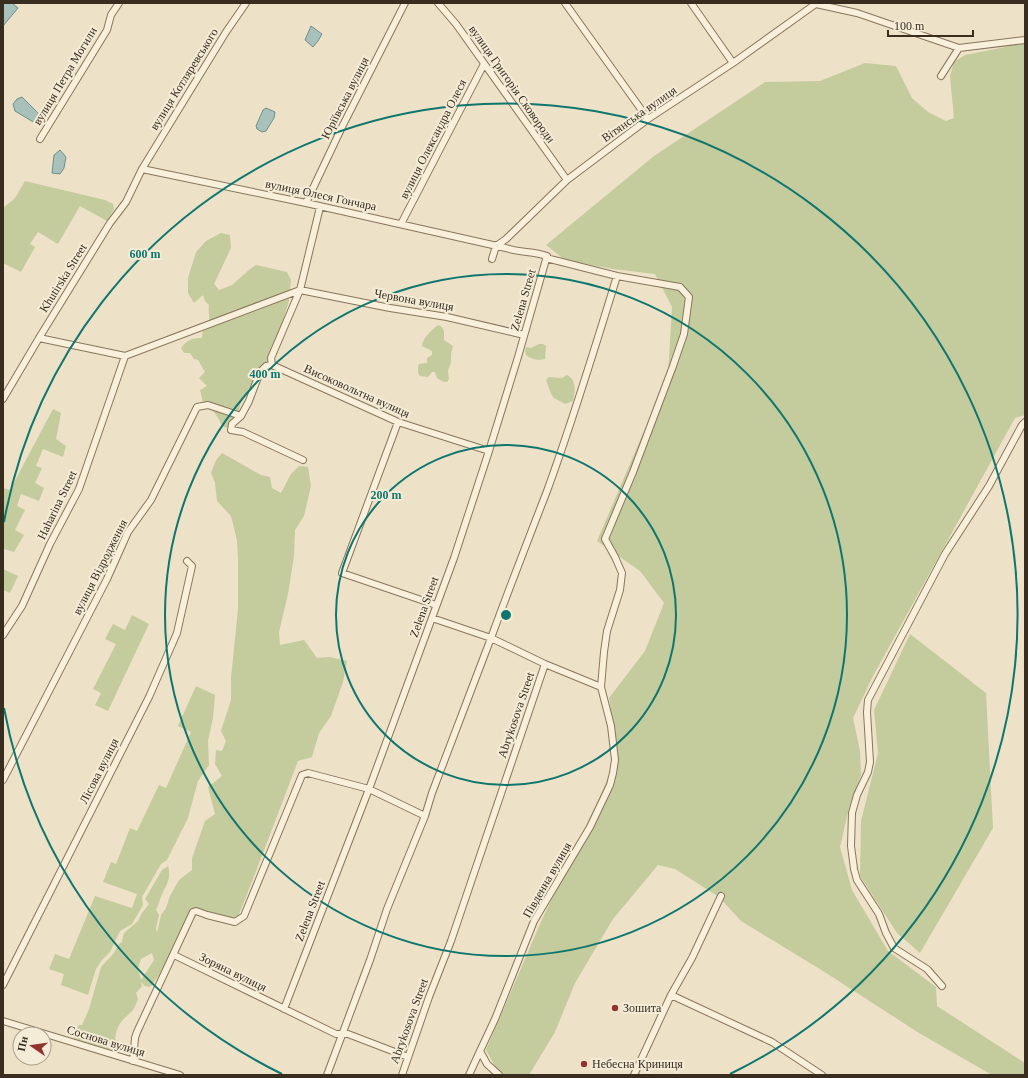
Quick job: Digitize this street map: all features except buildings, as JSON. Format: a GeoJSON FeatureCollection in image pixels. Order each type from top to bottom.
{"type":"FeatureCollection","features":[{"type":"Feature","properties":{"kind":"street","name":"вулиця Петра Могили"},"geometry":{"type":"LineString","coordinates":[[40,138],[106,30],[111,15],[119,3]]}},
{"type":"Feature","properties":{"kind":"street","name":"вулиця Котляревського"},"geometry":{"type":"LineString","coordinates":[[142,169],[226,32],[246,3]]}},
{"type":"Feature","properties":{"kind":"street","name":"Юріївська вулиця"},"geometry":{"type":"LineString","coordinates":[[306,203],[343,125],[405,3]]}},
{"type":"Feature","properties":{"kind":"street","name":"вулиця Григорія Сковороди"},"geometry":{"type":"LineString","coordinates":[[438,3],[456,24],[567,180]]}},
{"type":"Feature","properties":{"kind":"street"},"geometry":{"type":"LineString","coordinates":[[565,3],[648,119]]}},
{"type":"Feature","properties":{"kind":"street"},"geometry":{"type":"LineString","coordinates":[[691,3],[733,63]]}},
{"type":"Feature","properties":{"kind":"street"},"geometry":{"type":"LineString","coordinates":[[816,3],[857,13],[959,48],[1025,40]]}},
{"type":"Feature","properties":{"kind":"street","name":"Вітянська вулиця"},"geometry":{"type":"LineString","coordinates":[[496,246],[506,239],[567,180],[648,119],[733,63],[816,3]]}},
{"type":"Feature","properties":{"kind":"street"},"geometry":{"type":"LineString","coordinates":[[941,76],[959,48]]}},
{"type":"Feature","properties":{"kind":"street","name":"вулиця Олександра Олеся"},"geometry":{"type":"LineString","coordinates":[[401,224],[484,64]]}},
{"type":"Feature","properties":{"kind":"street","name":"вулиця Олеся Гончара"},"geometry":{"type":"LineString","coordinates":[[142,169],[306,203],[496,246]]}},
{"type":"Feature","properties":{"kind":"street","name":"Khutirska Street"},"geometry":{"type":"LineString","coordinates":[[3,399],[110,223],[126,202],[142,169]]}},
{"type":"Feature","properties":{"kind":"street"},"geometry":{"type":"LineString","coordinates":[[302,460],[243,432],[231,430],[232,424],[241,416],[249,402],[260,372],[266,366],[272,365],[270,358],[300,290],[320,207]]}},
{"type":"Feature","properties":{"kind":"street"},"geometry":{"type":"LineString","coordinates":[[506,239],[503,244],[506,248]]}},
{"type":"Feature","properties":{"kind":"street"},"geometry":{"type":"LineString","coordinates":[[492,259],[496,246]]}},
{"type":"Feature","properties":{"kind":"street","name":"Zelena Street"},"geometry":{"type":"LineString","coordinates":[[284,1009],[369,789],[432,618],[489,451],[547,256],[542,254],[517,252],[496,246]]}},
{"type":"Feature","properties":{"kind":"street"},"geometry":{"type":"LineString","coordinates":[[545,664],[601,687],[607,631],[620,590],[622,577],[622,573],[615,557],[605,540],[662,397],[684,334],[689,297],[680,287],[618,276],[546,258]]}},
{"type":"Feature","properties":{"kind":"street"},"geometry":{"type":"LineString","coordinates":[[327,1075],[387,909],[425,816],[437,780],[530,532],[547,491],[618,276]]}},
{"type":"Feature","properties":{"kind":"street"},"geometry":{"type":"LineString","coordinates":[[39,338],[125,356],[300,290]]}},
{"type":"Feature","properties":{"kind":"street","name":"Червона вулиця"},"geometry":{"type":"LineString","coordinates":[[300,290],[390,308],[447,317],[524,335]]}},
{"type":"Feature","properties":{"kind":"street","name":"Haharina Street"},"geometry":{"type":"LineString","coordinates":[[3,635],[22,606],[50,544],[79,489],[125,356]]}},
{"type":"Feature","properties":{"kind":"street","name":"Високовольтна вулиця"},"geometry":{"type":"LineString","coordinates":[[272,365],[398,422],[489,451]]}},
{"type":"Feature","properties":{"kind":"street","name":"вулиця Відродження"},"geometry":{"type":"LineString","coordinates":[[3,780],[108,580],[128,532],[151,500],[197,407],[208,405],[241,416]]}},
{"type":"Feature","properties":{"kind":"street"},"geometry":{"type":"LineString","coordinates":[[398,422],[342,573],[436,605]]}},
{"type":"Feature","properties":{"kind":"street"},"geometry":{"type":"LineString","coordinates":[[942,986],[927,968],[894,948],[886,933],[879,914],[861,888],[854,869],[851,846],[852,813],[857,795],[868,772],[870,762],[867,712],[868,700],[945,554],[989,486],[1010,445],[1025,422]]}},
{"type":"Feature","properties":{"kind":"street","name":"Лісова вулиця"},"geometry":{"type":"LineString","coordinates":[[3,985],[149,697],[177,633],[192,566],[187,561]]}},
{"type":"Feature","properties":{"kind":"street","name":"Abrykosova Street"},"geometry":{"type":"LineString","coordinates":[[402,1075],[450,941],[545,664],[491,638],[432,618]]}},
{"type":"Feature","properties":{"kind":"street","name":"Південна вулиця"},"geometry":{"type":"LineString","coordinates":[[469,1075],[495,1019],[534,921],[590,827],[610,785],[615,760],[611,726],[601,687]]}},
{"type":"Feature","properties":{"kind":"street"},"geometry":{"type":"LineString","coordinates":[[133,1061],[137,1032],[193,912],[196,911],[207,916],[235,922],[244,916],[302,775],[308,773],[369,789],[425,816]]}},
{"type":"Feature","properties":{"kind":"street"},"geometry":{"type":"LineString","coordinates":[[636,1074],[671,995],[692,958],[720,896]]}},
{"type":"Feature","properties":{"kind":"street","name":"Зоряна вулиця"},"geometry":{"type":"LineString","coordinates":[[174,955],[336,1034],[348,1034],[408,1057]]}},
{"type":"Feature","properties":{"kind":"street"},"geometry":{"type":"LineString","coordinates":[[671,995],[772,1042],[822,1075]]}},
{"type":"Feature","properties":{"kind":"street","name":"Соснова вулиця"},"geometry":{"type":"LineString","coordinates":[[3,1021],[180,1075]]}},
{"type":"Feature","properties":{"kind":"street"},"geometry":{"type":"LineString","coordinates":[[480,1051],[487,1064],[499,1075]]}},
{"type":"Feature","properties":{"kind":"green space"},"geometry":{"type":"Polygon","coordinates":[[[1025,43],[1025,415],[1015,418],[873,676],[853,718],[860,751],[861,775],[849,808],[840,847],[852,890],[888,951],[936,987],[937,1006],[1025,1063],[1025,1075],[992,1075],[919,1033],[823,971],[741,921],[719,897],[675,869],[658,865],[613,919],[575,983],[555,1032],[529,1075],[503,1075],[496,1068],[486,1050],[540,924],[605,785],[615,760],[615,735],[609,698],[645,651],[664,603],[640,571],[597,541],[668,375],[672,307],[655,274],[613,269],[565,260],[546,245],[654,156],[765,82],[820,81],[865,63],[896,66],[912,98],[928,112],[946,121],[954,118],[950,76],[954,62],[965,55],[1025,43]]]}},
{"type":"Feature","properties":{"kind":"green space"},"geometry":{"type":"Polygon","coordinates":[[[25,181],[105,200],[113,204],[114,209],[107,221],[80,206],[58,244],[38,232],[30,244],[35,247],[21,272],[3,263],[3,208],[15,198],[25,181]]]}},
{"type":"Feature","properties":{"kind":"green space"},"geometry":{"type":"Polygon","coordinates":[[[221,233],[230,235],[231,248],[214,284],[219,290],[232,285],[256,265],[287,272],[291,280],[289,301],[282,324],[265,366],[259,370],[240,405],[237,424],[234,428],[223,427],[212,410],[203,403],[200,390],[207,386],[199,378],[205,372],[198,360],[194,359],[190,353],[184,353],[181,348],[190,340],[202,338],[203,325],[209,322],[209,305],[205,301],[203,295],[194,303],[188,293],[188,278],[196,252],[206,241],[221,233]]]}},
{"type":"Feature","properties":{"kind":"green space"},"geometry":{"type":"Polygon","coordinates":[[[438,325],[442,327],[444,331],[444,340],[453,346],[448,371],[449,379],[447,382],[437,378],[435,372],[432,372],[428,377],[420,376],[418,373],[419,364],[427,363],[427,358],[432,355],[432,351],[422,346],[424,340],[438,325]]]}},
{"type":"Feature","properties":{"kind":"green space"},"geometry":{"type":"Polygon","coordinates":[[[539,344],[546,346],[545,359],[540,360],[530,358],[526,355],[526,347],[531,348],[539,344]]]}},
{"type":"Feature","properties":{"kind":"green space"},"geometry":{"type":"Polygon","coordinates":[[[567,375],[574,383],[575,390],[573,401],[565,404],[554,398],[546,380],[549,377],[562,378],[567,375]]]}},
{"type":"Feature","properties":{"kind":"green space"},"geometry":{"type":"Polygon","coordinates":[[[53,409],[61,413],[56,439],[66,446],[63,457],[43,449],[36,466],[42,468],[35,483],[44,488],[39,501],[21,494],[17,506],[25,510],[15,530],[24,535],[14,552],[4,549],[3,551],[3,488],[10,490],[53,409]]]}},
{"type":"Feature","properties":{"kind":"green space"},"geometry":{"type":"Polygon","coordinates":[[[222,453],[261,475],[270,477],[272,488],[281,493],[291,474],[299,466],[308,467],[311,486],[304,516],[295,530],[294,556],[288,594],[279,632],[280,645],[304,640],[317,658],[330,657],[347,661],[343,682],[331,716],[319,733],[312,757],[298,761],[238,917],[227,918],[193,908],[185,920],[182,934],[159,975],[149,987],[145,986],[141,982],[142,986],[136,993],[138,999],[133,1010],[119,1026],[115,1039],[129,1048],[104,1051],[77,1045],[73,1035],[79,1025],[82,1025],[89,1009],[101,967],[122,942],[124,933],[138,921],[149,904],[145,899],[162,870],[168,866],[168,879],[156,910],[159,915],[156,928],[157,933],[161,915],[166,908],[170,896],[179,880],[192,870],[192,858],[205,821],[215,814],[208,787],[222,776],[215,764],[216,750],[222,751],[226,741],[221,731],[231,700],[231,678],[238,609],[237,540],[231,516],[217,501],[215,483],[211,473],[216,460],[222,453]],[[152,953],[141,959],[138,968],[141,980],[154,960],[152,953]]]}},
{"type":"Feature","properties":{"kind":"green space"},"geometry":{"type":"Polygon","coordinates":[[[3,569],[18,576],[10,593],[3,590],[3,569]]]}},
{"type":"Feature","properties":{"kind":"green space"},"geometry":{"type":"Polygon","coordinates":[[[132,615],[149,624],[108,711],[95,705],[101,693],[93,689],[116,644],[105,639],[113,624],[125,630],[132,615]]]}},
{"type":"Feature","properties":{"kind":"green space"},"geometry":{"type":"Polygon","coordinates":[[[910,634],[986,693],[993,828],[920,953],[897,933],[860,876],[861,821],[878,753],[874,710],[910,634]]]}},
{"type":"Feature","properties":{"kind":"green space"},"geometry":{"type":"Polygon","coordinates":[[[196,686],[215,695],[213,718],[208,741],[209,765],[198,781],[188,818],[167,860],[161,864],[142,897],[143,905],[132,924],[120,931],[110,952],[96,969],[88,995],[61,985],[64,974],[49,969],[55,954],[69,959],[95,896],[132,908],[137,894],[103,882],[111,862],[116,864],[130,828],[137,831],[159,785],[166,788],[191,732],[178,726],[196,686]]]}},
{"type":"Feature","properties":{"kind":"water"},"geometry":{"type":"Polygon","coordinates":[[[3,3],[12,3],[18,8],[3,26],[3,3]]]}},
{"type":"Feature","properties":{"kind":"water"},"geometry":{"type":"Polygon","coordinates":[[[311,26],[322,34],[313,47],[305,40],[311,26]]]}},
{"type":"Feature","properties":{"kind":"water"},"geometry":{"type":"Polygon","coordinates":[[[22,97],[44,119],[40,126],[15,111],[13,104],[17,99],[22,97]]]}},
{"type":"Feature","properties":{"kind":"water"},"geometry":{"type":"Polygon","coordinates":[[[266,108],[275,112],[274,118],[266,131],[262,132],[257,129],[256,126],[263,110],[266,108]]]}},
{"type":"Feature","properties":{"kind":"water"},"geometry":{"type":"Polygon","coordinates":[[[60,150],[66,157],[64,168],[60,174],[52,173],[54,155],[60,150]]]}},
{"type":"Feature","properties":{"kind":"place","name":"Зошита"},"geometry":{"type":"Point","coordinates":[615,1008]}},
{"type":"Feature","properties":{"kind":"place","name":"Небесна Криниця"},"geometry":{"type":"Point","coordinates":[584,1064]}}]}
